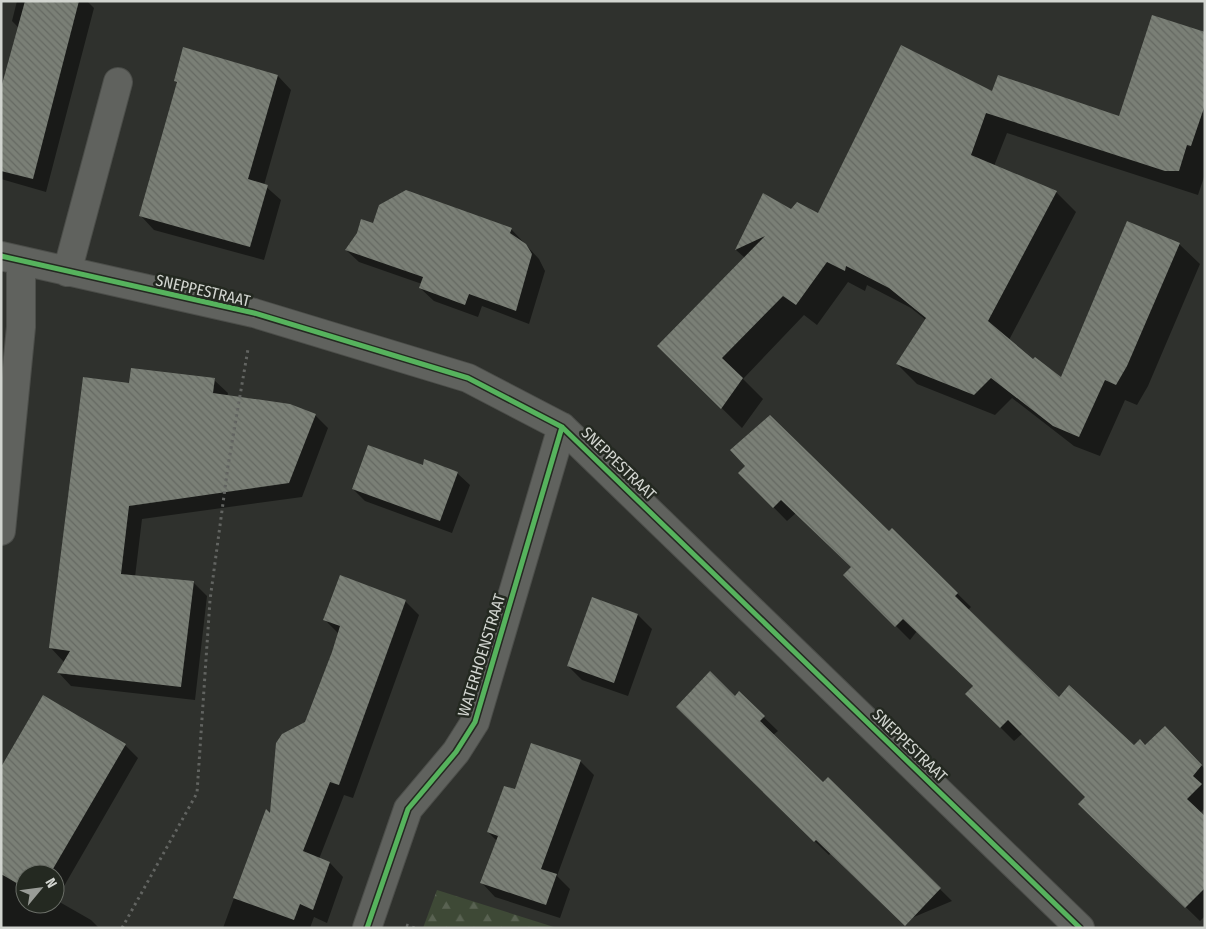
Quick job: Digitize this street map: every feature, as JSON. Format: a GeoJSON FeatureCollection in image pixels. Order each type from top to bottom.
{"type":"FeatureCollection","features":[{"type":"Feature","properties":{"kind":"street"},"geometry":{"type":"LineString","coordinates":[[67,272],[118,82]]}},
{"type":"Feature","properties":{"kind":"street"},"geometry":{"type":"LineString","coordinates":[[1,531],[21,327],[11,259]]}},
{"type":"Feature","properties":{"kind":"street","name":"SNEPPESTRAAT"},"geometry":{"type":"LineString","coordinates":[[11,259],[254,314],[468,378],[562,427],[1080,928]]}},
{"type":"Feature","properties":{"kind":"street","name":"WATERHOENSTRAAT"},"geometry":{"type":"LineString","coordinates":[[367,928],[408,809],[456,752],[475,722],[562,427]]}},
{"type":"Feature","properties":{"kind":"path"},"geometry":{"type":"LineString","coordinates":[[122,928],[197,793],[210,600],[228,466],[254,314]]}},
{"type":"Feature","properties":{"kind":"green space"},"geometry":{"type":"Polygon","coordinates":[[[437,890],[557,928],[423,928],[437,890]]]}},
{"type":"Feature","properties":{"kind":"building"},"geometry":{"type":"Polygon","coordinates":[[[25,1],[79,1],[33,179],[1,171],[1,88],[25,1]]]}},
{"type":"Feature","properties":{"kind":"building"},"geometry":{"type":"Polygon","coordinates":[[[1152,15],[1205,32],[1205,105],[1191,146],[1187,145],[1179,171],[1165,171],[986,113],[971,155],[1057,191],[988,321],[1033,359],[1035,357],[1061,377],[1127,221],[1180,243],[1127,366],[1116,385],[1105,380],[1079,437],[1053,426],[991,378],[974,395],[896,364],[926,318],[889,288],[846,266],[845,271],[827,262],[796,305],[783,296],[722,358],[743,378],[721,409],[657,346],[765,236],[735,250],[763,193],[791,209],[797,202],[818,213],[901,45],[992,91],[998,75],[1119,116],[1152,15]]]}},
{"type":"Feature","properties":{"kind":"building"},"geometry":{"type":"Polygon","coordinates":[[[183,47],[278,75],[248,179],[268,185],[250,247],[139,216],[177,82],[174,81],[183,47]]]}},
{"type":"Feature","properties":{"kind":"building"},"geometry":{"type":"Polygon","coordinates":[[[406,190],[512,228],[510,233],[526,244],[532,254],[516,311],[469,294],[465,305],[419,288],[423,277],[345,250],[357,233],[361,219],[373,223],[379,205],[406,190]]]}},
{"type":"Feature","properties":{"kind":"building"},"geometry":{"type":"Polygon","coordinates":[[[131,368],[215,378],[213,393],[290,404],[316,414],[289,483],[129,506],[121,574],[194,581],[181,687],[57,673],[70,651],[49,648],[83,377],[129,383],[131,368]]]}},
{"type":"Feature","properties":{"kind":"building"},"geometry":{"type":"Polygon","coordinates":[[[770,415],[889,531],[892,528],[958,593],[955,596],[1059,697],[1069,685],[1134,745],[1140,739],[1145,745],[1165,726],[1202,765],[1193,776],[1202,784],[1187,799],[1205,816],[1205,888],[1185,908],[1078,804],[1085,797],[1008,720],[1000,728],[965,694],[973,686],[903,619],[895,627],[843,575],[851,567],[781,500],[773,508],[738,473],[745,466],[730,450],[770,415]]]}},
{"type":"Feature","properties":{"kind":"building"},"geometry":{"type":"Polygon","coordinates":[[[368,445],[423,465],[424,459],[458,472],[440,521],[352,489],[368,445]]]}},
{"type":"Feature","properties":{"kind":"building"},"geometry":{"type":"Polygon","coordinates":[[[340,575],[406,600],[339,785],[330,782],[303,851],[330,862],[313,910],[300,904],[294,920],[233,898],[266,809],[270,813],[276,743],[282,734],[305,722],[332,652],[340,626],[323,620],[340,575]]]}},
{"type":"Feature","properties":{"kind":"building"},"geometry":{"type":"Polygon","coordinates":[[[592,597],[638,614],[614,683],[567,666],[592,597]]]}},
{"type":"Feature","properties":{"kind":"building"},"geometry":{"type":"Polygon","coordinates":[[[710,671],[735,696],[739,691],[765,716],[760,721],[823,782],[828,777],[941,888],[905,926],[816,840],[814,842],[676,707],[710,671]]]}},
{"type":"Feature","properties":{"kind":"building"},"geometry":{"type":"Polygon","coordinates":[[[43,695],[126,744],[56,864],[15,864],[15,882],[1,874],[1,767],[43,695]]]}},
{"type":"Feature","properties":{"kind":"building"},"geometry":{"type":"Polygon","coordinates":[[[531,743],[581,760],[541,869],[557,874],[546,905],[480,883],[498,836],[487,832],[504,786],[515,789],[531,743]]]}},
{"type":"Feature","properties":{"kind":"cycle path"},"geometry":{"type":"LineString","coordinates":[[1,256],[254,313],[468,378],[562,427],[1080,928]]}},
{"type":"Feature","properties":{"kind":"cycle path"},"geometry":{"type":"LineString","coordinates":[[367,928],[408,809],[456,752],[475,722],[562,427]]}}]}
